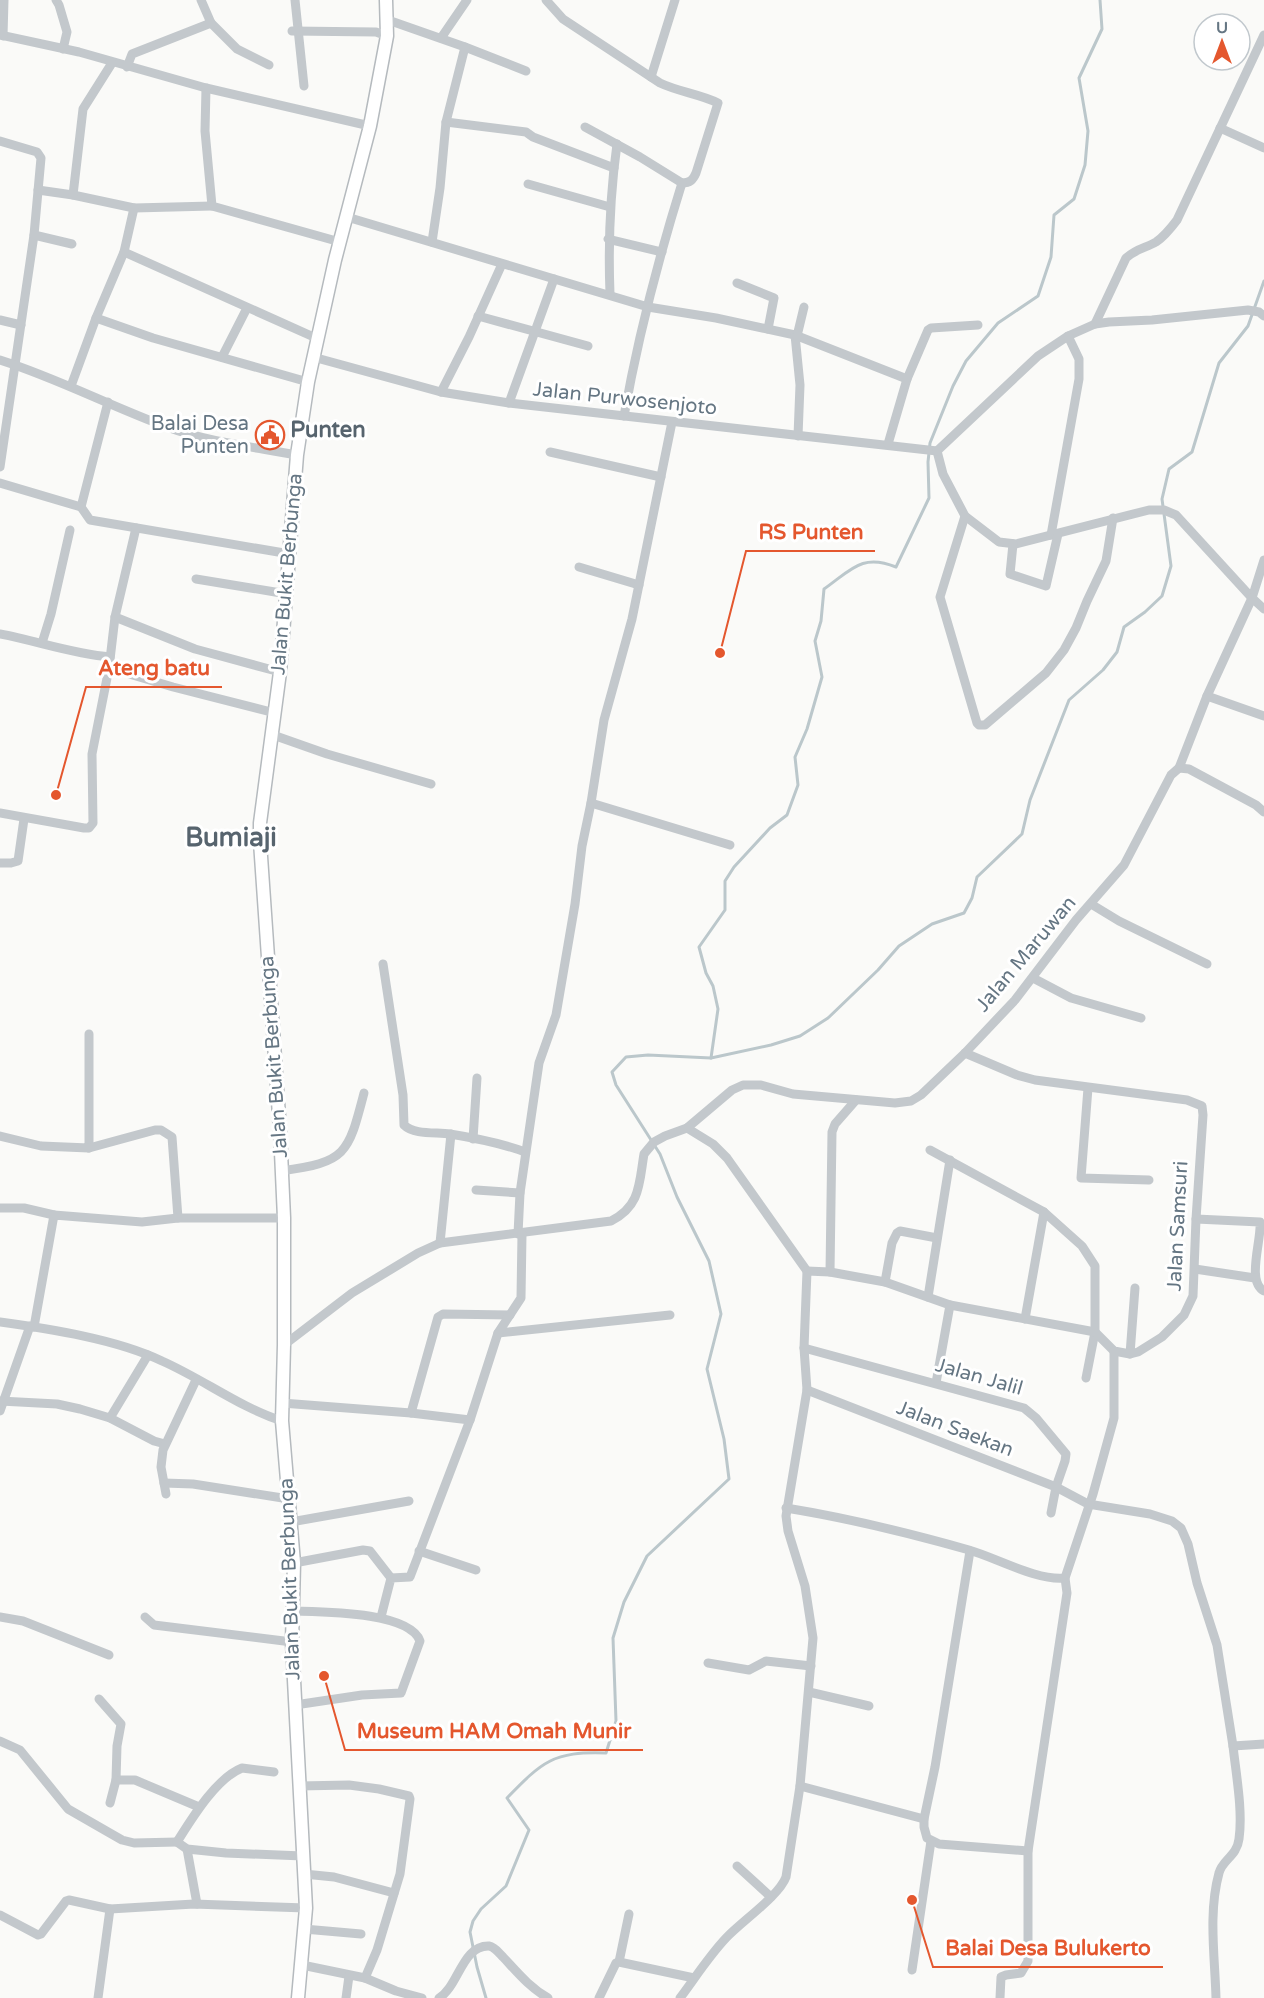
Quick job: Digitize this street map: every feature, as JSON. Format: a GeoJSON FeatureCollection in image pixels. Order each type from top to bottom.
{"type":"FeatureCollection","features":[{"type":"Feature","properties":{"kind":"main road","name":"Jalan Bukit Berbunga"},"geometry":{"type":"LineString","coordinates":[[298,1998],[306,1908],[292,1642],[294,1563],[282,1421],[284,1218],[260,842],[280,672],[297,455],[316,338],[370,126],[376,34],[388,20],[386,0]]}},
{"type":"Feature","properties":{"kind":"street"},"geometry":{"type":"LineString","coordinates":[[4,0],[1,35],[79,52],[206,88],[370,126]]}},
{"type":"Feature","properties":{"kind":"street"},"geometry":{"type":"LineString","coordinates":[[56,0],[67,32],[64,49]]}},
{"type":"Feature","properties":{"kind":"street"},"geometry":{"type":"LineString","coordinates":[[201,0],[212,23],[237,49],[269,65]]}},
{"type":"Feature","properties":{"kind":"street"},"geometry":{"type":"LineString","coordinates":[[296,0],[295,31],[304,86]]}},
{"type":"Feature","properties":{"kind":"street"},"geometry":{"type":"LineString","coordinates":[[441,38],[467,0]]}},
{"type":"Feature","properties":{"kind":"street"},"geometry":{"type":"LineString","coordinates":[[546,0],[563,19],[651,77],[673,89],[709,99],[718,104],[693,180],[682,183],[585,127]]}},
{"type":"Feature","properties":{"kind":"street"},"geometry":{"type":"LineString","coordinates":[[651,77],[675,0]]}},
{"type":"Feature","properties":{"kind":"street"},"geometry":{"type":"LineString","coordinates":[[388,20],[465,46],[526,71]]}},
{"type":"Feature","properties":{"kind":"street"},"geometry":{"type":"LineString","coordinates":[[127,67],[132,54],[212,23]]}},
{"type":"Feature","properties":{"kind":"street"},"geometry":{"type":"LineString","coordinates":[[295,31],[376,34]]}},
{"type":"Feature","properties":{"kind":"street"},"geometry":{"type":"LineString","coordinates":[[1095,324],[1126,258],[1134,251],[1154,244],[1177,220],[1264,35]]}},
{"type":"Feature","properties":{"kind":"street"},"geometry":{"type":"LineString","coordinates":[[432,242],[446,122],[465,46]]}},
{"type":"Feature","properties":{"kind":"street"},"geometry":{"type":"LineString","coordinates":[[73,195],[83,109],[112,63]]}},
{"type":"Feature","properties":{"kind":"street"},"geometry":{"type":"LineString","coordinates":[[206,88],[205,131],[212,206]]}},
{"type":"Feature","properties":{"kind":"street"},"geometry":{"type":"LineString","coordinates":[[446,122],[526,132],[533,137],[614,168]]}},
{"type":"Feature","properties":{"kind":"street"},"geometry":{"type":"LineString","coordinates":[[1220,128],[1264,148]]}},
{"type":"Feature","properties":{"kind":"street"},"geometry":{"type":"LineString","coordinates":[[0,141],[39,154],[41,158],[21,325],[4,414],[0,467]]}},
{"type":"Feature","properties":{"kind":"street"},"geometry":{"type":"LineString","coordinates":[[610,294],[608,239],[617,144]]}},
{"type":"Feature","properties":{"kind":"street"},"geometry":{"type":"LineString","coordinates":[[624,416],[635,354],[682,183]]}},
{"type":"Feature","properties":{"kind":"street"},"geometry":{"type":"LineString","coordinates":[[528,184],[610,207]]}},
{"type":"Feature","properties":{"kind":"street"},"geometry":{"type":"LineString","coordinates":[[38,190],[134,208],[212,206],[340,242]]}},
{"type":"Feature","properties":{"kind":"street"},"geometry":{"type":"LineString","coordinates":[[71,387],[96,318],[124,252],[134,208]]}},
{"type":"Feature","properties":{"kind":"street"},"geometry":{"type":"LineString","coordinates":[[347,217],[648,307],[796,336],[908,379]]}},
{"type":"Feature","properties":{"kind":"street"},"geometry":{"type":"LineString","coordinates":[[33,235],[72,244]]}},
{"type":"Feature","properties":{"kind":"street"},"geometry":{"type":"LineString","coordinates":[[608,239],[662,252]]}},
{"type":"Feature","properties":{"kind":"street"},"geometry":{"type":"LineString","coordinates":[[124,252],[316,338]]}},
{"type":"Feature","properties":{"kind":"street"},"geometry":{"type":"LineString","coordinates":[[441,392],[502,264]]}},
{"type":"Feature","properties":{"kind":"street"},"geometry":{"type":"LineString","coordinates":[[509,403],[554,279]]}},
{"type":"Feature","properties":{"kind":"street"},"geometry":{"type":"LineString","coordinates":[[737,283],[774,298],[768,329]]}},
{"type":"Feature","properties":{"kind":"street"},"geometry":{"type":"LineString","coordinates":[[798,436],[800,385],[796,336],[804,307]]}},
{"type":"Feature","properties":{"kind":"street"},"geometry":{"type":"LineString","coordinates":[[222,357],[247,308]]}},
{"type":"Feature","properties":{"kind":"street"},"geometry":{"type":"LineString","coordinates":[[1264,316],[1259,312],[1248,310],[1095,324],[1068,336],[1038,356],[931,450],[965,516],[999,542],[1013,544],[1113,518],[1149,510],[1164,510],[1176,515],[1264,609]]}},
{"type":"Feature","properties":{"kind":"street"},"geometry":{"type":"LineString","coordinates":[[478,316],[588,346]]}},
{"type":"Feature","properties":{"kind":"street"},"geometry":{"type":"LineString","coordinates":[[96,318],[153,338],[308,382]]}},
{"type":"Feature","properties":{"kind":"street"},"geometry":{"type":"LineString","coordinates":[[0,320],[21,325]]}},
{"type":"Feature","properties":{"kind":"street"},"geometry":{"type":"LineString","coordinates":[[888,444],[908,379],[929,329],[978,325]]}},
{"type":"Feature","properties":{"kind":"street"},"geometry":{"type":"LineString","coordinates":[[1013,544],[1010,574],[1046,586],[1079,379],[1079,359],[1068,336]]}},
{"type":"Feature","properties":{"kind":"street","name":"Jalan Purwosenjoto"},"geometry":{"type":"LineString","coordinates":[[313,357],[441,392],[509,403],[931,450]]}},
{"type":"Feature","properties":{"kind":"street"},"geometry":{"type":"LineString","coordinates":[[0,360],[168,428],[209,439],[297,455]]}},
{"type":"Feature","properties":{"kind":"street"},"geometry":{"type":"LineString","coordinates":[[81,507],[108,402]]}},
{"type":"Feature","properties":{"kind":"street"},"geometry":{"type":"LineString","coordinates":[[391,1578],[410,1576],[470,1420],[498,1333],[521,1298],[520,1193],[539,1063],[556,1015],[604,720],[639,585],[672,422]]}},
{"type":"Feature","properties":{"kind":"street"},"geometry":{"type":"LineString","coordinates":[[550,452],[661,477]]}},
{"type":"Feature","properties":{"kind":"street"},"geometry":{"type":"LineString","coordinates":[[0,483],[81,507],[87,517],[95,523],[290,554]]}},
{"type":"Feature","properties":{"kind":"street"},"geometry":{"type":"LineString","coordinates":[[965,516],[940,597],[977,723],[982,725],[1011,704],[1046,673],[1064,650],[1106,561],[1113,518]]}},
{"type":"Feature","properties":{"kind":"street"},"geometry":{"type":"LineString","coordinates":[[0,813],[84,828],[92,825],[92,754],[109,668],[115,617],[136,528]]}},
{"type":"Feature","properties":{"kind":"street"},"geometry":{"type":"LineString","coordinates":[[42,643],[70,530]]}},
{"type":"Feature","properties":{"kind":"street","name":"Jalan Maruwan"},"geometry":{"type":"LineString","coordinates":[[520,1234],[616,1219],[631,1206],[636,1198],[647,1148],[665,1136],[687,1128],[732,1089],[751,1084],[793,1094],[895,1103],[911,1101],[921,1095],[965,1053],[1033,978],[1076,920],[1124,865],[1168,780],[1179,768],[1207,696],[1252,598],[1264,560]]}},
{"type":"Feature","properties":{"kind":"street"},"geometry":{"type":"LineString","coordinates":[[579,567],[639,585]]}},
{"type":"Feature","properties":{"kind":"street"},"geometry":{"type":"LineString","coordinates":[[196,579],[287,594]]}},
{"type":"Feature","properties":{"kind":"street"},"geometry":{"type":"LineString","coordinates":[[115,617],[195,649],[280,672]]}},
{"type":"Feature","properties":{"kind":"street"},"geometry":{"type":"LineString","coordinates":[[0,634],[83,654],[110,657]]}},
{"type":"Feature","properties":{"kind":"street"},"geometry":{"type":"LineString","coordinates":[[109,668],[275,713]]}},
{"type":"Feature","properties":{"kind":"street"},"geometry":{"type":"LineString","coordinates":[[1207,696],[1264,716]]}},
{"type":"Feature","properties":{"kind":"street"},"geometry":{"type":"LineString","coordinates":[[273,735],[327,754],[431,784]]}},
{"type":"Feature","properties":{"kind":"street"},"geometry":{"type":"LineString","coordinates":[[1179,768],[1189,769],[1256,805],[1264,812]]}},
{"type":"Feature","properties":{"kind":"street"},"geometry":{"type":"LineString","coordinates":[[591,803],[730,845]]}},
{"type":"Feature","properties":{"kind":"street"},"geometry":{"type":"LineString","coordinates":[[0,863],[18,861],[24,819]]}},
{"type":"Feature","properties":{"kind":"street"},"geometry":{"type":"LineString","coordinates":[[1091,904],[1119,921],[1207,964]]}},
{"type":"Feature","properties":{"kind":"street"},"geometry":{"type":"LineString","coordinates":[[383,964],[403,1095],[404,1125],[412,1130],[451,1134],[505,1145],[525,1152]]}},
{"type":"Feature","properties":{"kind":"street"},"geometry":{"type":"LineString","coordinates":[[1033,978],[1071,998],[1141,1018]]}},
{"type":"Feature","properties":{"kind":"street"},"geometry":{"type":"LineString","coordinates":[[89,1034],[89,1148]]}},
{"type":"Feature","properties":{"kind":"street","name":"Jalan Samsuri"},"geometry":{"type":"LineString","coordinates":[[965,1053],[1017,1075],[1088,1088],[1187,1100],[1202,1106],[1193,1296],[1188,1310],[1161,1336],[1138,1352],[1130,1354]]}},
{"type":"Feature","properties":{"kind":"street"},"geometry":{"type":"LineString","coordinates":[[473,1139],[477,1078]]}},
{"type":"Feature","properties":{"kind":"street"},"geometry":{"type":"LineString","coordinates":[[1088,1088],[1080,1175],[1082,1178],[1149,1180]]}},
{"type":"Feature","properties":{"kind":"street"},"geometry":{"type":"LineString","coordinates":[[281,1171],[317,1166],[336,1157],[345,1149],[357,1120],[364,1093]]}},
{"type":"Feature","properties":{"kind":"street"},"geometry":{"type":"LineString","coordinates":[[830,1272],[832,1131],[835,1124],[856,1100]]}},
{"type":"Feature","properties":{"kind":"street"},"geometry":{"type":"LineString","coordinates":[[680,1998],[724,1940],[781,1889],[786,1877],[800,1786],[813,1629],[805,1586],[788,1531],[786,1508],[807,1390],[804,1348],[807,1271],[727,1158],[713,1144],[687,1128]]}},
{"type":"Feature","properties":{"kind":"street"},"geometry":{"type":"LineString","coordinates":[[0,1136],[41,1146],[89,1148],[154,1130],[167,1133],[172,1137],[178,1218]]}},
{"type":"Feature","properties":{"kind":"street"},"geometry":{"type":"LineString","coordinates":[[440,1243],[451,1134]]}},
{"type":"Feature","properties":{"kind":"street"},"geometry":{"type":"LineString","coordinates":[[930,1149],[1044,1212],[1082,1245],[1095,1266],[1095,1332],[1086,1378]]}},
{"type":"Feature","properties":{"kind":"street"},"geometry":{"type":"LineString","coordinates":[[928,1297],[950,1160]]}},
{"type":"Feature","properties":{"kind":"street"},"geometry":{"type":"LineString","coordinates":[[476,1190],[520,1193]]}},
{"type":"Feature","properties":{"kind":"street"},"geometry":{"type":"LineString","coordinates":[[0,1208],[24,1208],[54,1215],[134,1221],[178,1218],[284,1218]]}},
{"type":"Feature","properties":{"kind":"street"},"geometry":{"type":"LineString","coordinates":[[1025,1319],[1044,1212]]}},
{"type":"Feature","properties":{"kind":"street"},"geometry":{"type":"LineString","coordinates":[[54,1215],[32,1326],[1,1405],[57,1404],[80,1408],[110,1418],[154,1441],[165,1444]]}},
{"type":"Feature","properties":{"kind":"street"},"geometry":{"type":"LineString","coordinates":[[1196,1219],[1260,1222],[1255,1278],[1258,1287],[1264,1291]]}},
{"type":"Feature","properties":{"kind":"street"},"geometry":{"type":"LineString","coordinates":[[885,1282],[892,1243],[897,1233],[900,1231],[937,1238]]}},
{"type":"Feature","properties":{"kind":"street"},"geometry":{"type":"LineString","coordinates":[[284,1345],[352,1293],[418,1253],[440,1243],[520,1234]]}},
{"type":"Feature","properties":{"kind":"street"},"geometry":{"type":"LineString","coordinates":[[1195,1269],[1255,1278]]}},
{"type":"Feature","properties":{"kind":"street"},"geometry":{"type":"LineString","coordinates":[[807,1271],[830,1272],[885,1282],[950,1305],[1095,1332],[1114,1351],[1130,1354],[1135,1288]]}},
{"type":"Feature","properties":{"kind":"street"},"geometry":{"type":"LineString","coordinates":[[936,1383],[950,1305]]}},
{"type":"Feature","properties":{"kind":"street"},"geometry":{"type":"LineString","coordinates":[[411,1413],[438,1317],[443,1314],[510,1315]]}},
{"type":"Feature","properties":{"kind":"street"},"geometry":{"type":"LineString","coordinates":[[498,1333],[670,1315]]}},
{"type":"Feature","properties":{"kind":"street"},"geometry":{"type":"LineString","coordinates":[[0,1322],[32,1326],[92,1339],[148,1355],[172,1365],[264,1415],[282,1421]]}},
{"type":"Feature","properties":{"kind":"street","name":"Jalan Jalil"},"geometry":{"type":"LineString","coordinates":[[804,1348],[1018,1406],[1029,1412],[1066,1454],[1051,1513]]}},
{"type":"Feature","properties":{"kind":"street"},"geometry":{"type":"LineString","coordinates":[[1000,1998],[1001,1977],[1021,1973],[1028,1961],[1028,1851],[1067,1593],[1065,1578],[1114,1418],[1114,1351]]}},
{"type":"Feature","properties":{"kind":"street"},"geometry":{"type":"LineString","coordinates":[[110,1418],[148,1355]]}},
{"type":"Feature","properties":{"kind":"street"},"geometry":{"type":"LineString","coordinates":[[166,1494],[161,1467],[165,1444],[196,1380]]}},
{"type":"Feature","properties":{"kind":"street","name":"Jalan Saekan"},"geometry":{"type":"LineString","coordinates":[[807,1390],[1056,1487],[1088,1504],[1163,1517],[1181,1528],[1188,1544],[1197,1583],[1217,1645],[1233,1746],[1239,1839],[1234,1855],[1219,1874],[1213,1914],[1216,1998]]}},
{"type":"Feature","properties":{"kind":"street"},"geometry":{"type":"LineString","coordinates":[[282,1402],[470,1420]]}},
{"type":"Feature","properties":{"kind":"street"},"geometry":{"type":"LineString","coordinates":[[164,1483],[193,1484],[289,1499]]}},
{"type":"Feature","properties":{"kind":"street"},"geometry":{"type":"LineString","coordinates":[[291,1522],[409,1502]]}},
{"type":"Feature","properties":{"kind":"street"},"geometry":{"type":"LineString","coordinates":[[786,1508],[839,1517],[970,1551],[1049,1578],[1065,1578]]}},
{"type":"Feature","properties":{"kind":"street"},"geometry":{"type":"LineString","coordinates":[[294,1563],[363,1550],[370,1551],[391,1578]]}},
{"type":"Feature","properties":{"kind":"street"},"geometry":{"type":"LineString","coordinates":[[419,1551],[476,1570]]}},
{"type":"Feature","properties":{"kind":"street"},"geometry":{"type":"LineString","coordinates":[[970,1551],[935,1767],[924,1819],[925,1834],[931,1841],[939,1844],[1028,1851]]}},
{"type":"Feature","properties":{"kind":"street"},"geometry":{"type":"LineString","coordinates":[[381,1617],[391,1578]]}},
{"type":"Feature","properties":{"kind":"street"},"geometry":{"type":"LineString","coordinates":[[292,1611],[381,1617],[400,1624],[420,1638],[402,1692],[362,1695],[295,1705]]}},
{"type":"Feature","properties":{"kind":"street"},"geometry":{"type":"LineString","coordinates":[[0,1617],[23,1621],[109,1654]]}},
{"type":"Feature","properties":{"kind":"street"},"geometry":{"type":"LineString","coordinates":[[145,1617],[154,1624],[292,1642]]}},
{"type":"Feature","properties":{"kind":"street"},"geometry":{"type":"LineString","coordinates":[[708,1663],[749,1670],[766,1660],[811,1666]]}},
{"type":"Feature","properties":{"kind":"street"},"geometry":{"type":"LineString","coordinates":[[808,1692],[869,1706]]}},
{"type":"Feature","properties":{"kind":"street"},"geometry":{"type":"LineString","coordinates":[[99,1699],[121,1724],[117,1746],[116,1780],[110,1803]]}},
{"type":"Feature","properties":{"kind":"street"},"geometry":{"type":"LineString","coordinates":[[0,1741],[20,1750],[68,1809],[122,1840],[134,1843],[177,1842],[187,1849],[303,1856]]}},
{"type":"Feature","properties":{"kind":"street"},"geometry":{"type":"LineString","coordinates":[[1233,1746],[1264,1744]]}},
{"type":"Feature","properties":{"kind":"street"},"geometry":{"type":"LineString","coordinates":[[177,1842],[199,1807],[220,1784],[240,1768],[274,1772]]}},
{"type":"Feature","properties":{"kind":"street"},"geometry":{"type":"LineString","coordinates":[[116,1780],[135,1780],[199,1807]]}},
{"type":"Feature","properties":{"kind":"street"},"geometry":{"type":"LineString","coordinates":[[299,1786],[349,1785],[379,1789],[410,1797],[400,1874],[366,1978]]}},
{"type":"Feature","properties":{"kind":"street"},"geometry":{"type":"LineString","coordinates":[[800,1786],[924,1819]]}},
{"type":"Feature","properties":{"kind":"street"},"geometry":{"type":"LineString","coordinates":[[912,1970],[931,1841]]}},
{"type":"Feature","properties":{"kind":"street"},"geometry":{"type":"LineString","coordinates":[[187,1849],[197,1904]]}},
{"type":"Feature","properties":{"kind":"street"},"geometry":{"type":"LineString","coordinates":[[737,1866],[771,1897]]}},
{"type":"Feature","properties":{"kind":"street"},"geometry":{"type":"LineString","coordinates":[[304,1874],[334,1877],[394,1893]]}},
{"type":"Feature","properties":{"kind":"street"},"geometry":{"type":"LineString","coordinates":[[0,1915],[38,1935],[67,1900],[110,1909],[197,1904],[306,1908]]}},
{"type":"Feature","properties":{"kind":"street"},"geometry":{"type":"LineString","coordinates":[[98,1998],[110,1909]]}},
{"type":"Feature","properties":{"kind":"street"},"geometry":{"type":"LineString","coordinates":[[599,1998],[619,1962],[629,1914]]}},
{"type":"Feature","properties":{"kind":"street"},"geometry":{"type":"LineString","coordinates":[[304,1929],[361,1934]]}},
{"type":"Feature","properties":{"kind":"street"},"geometry":{"type":"LineString","coordinates":[[439,1998],[448,1991],[473,1951],[486,1946],[495,1948],[519,1977],[548,1998]]}},
{"type":"Feature","properties":{"kind":"street"},"geometry":{"type":"LineString","coordinates":[[619,1962],[694,1978]]}},
{"type":"Feature","properties":{"kind":"street"},"geometry":{"type":"LineString","coordinates":[[302,1965],[366,1978],[396,1991],[423,1998]]}},
{"type":"Feature","properties":{"kind":"street"},"geometry":{"type":"LineString","coordinates":[[346,1998],[349,1976]]}},
{"type":"Feature","properties":{"kind":"waterway"},"geometry":{"type":"LineString","coordinates":[[711,1058],[718,1009],[713,986],[706,973],[699,947],[725,910],[725,881],[734,867],[770,828],[787,815],[798,785],[795,757],[807,729],[822,677],[815,641],[821,621],[824,589],[850,570],[865,563],[884,563],[896,567],[929,498],[930,443],[953,386],[966,361],[998,323],[1038,296],[1051,257],[1054,215],[1074,199],[1085,165],[1088,131],[1079,78],[1102,29],[1100,0]]}},
{"type":"Feature","properties":{"kind":"waterway"},"geometry":{"type":"LineString","coordinates":[[486,1998],[470,1932],[473,1921],[481,1909],[506,1886],[529,1830],[507,1798],[540,1767],[550,1761],[573,1754],[606,1753],[616,1721],[613,1638],[624,1602],[647,1556],[729,1479],[724,1439],[707,1369],[721,1314],[709,1261],[677,1197],[660,1154],[616,1085],[612,1072],[626,1057],[648,1055],[711,1058],[800,1036],[828,1018],[878,970],[899,946],[932,924],[964,913],[972,898],[977,877],[1022,834],[1030,800],[1069,700],[1103,670],[1117,652],[1124,627],[1162,596],[1171,566],[1162,499],[1169,469],[1192,452],[1219,363],[1248,326],[1264,281]]}},
{"type":"Feature","properties":{"kind":"place","name":"Balai Desa Punten"},"geometry":{"type":"Point","coordinates":[270,435]}},
{"type":"Feature","properties":{"kind":"place","name":"RS Punten"},"geometry":{"type":"Point","coordinates":[720,653]}},
{"type":"Feature","properties":{"kind":"place","name":"Ateng batu"},"geometry":{"type":"Point","coordinates":[56,795]}},
{"type":"Feature","properties":{"kind":"place","name":"Museum HAM Omah Munir"},"geometry":{"type":"Point","coordinates":[324,1676]}},
{"type":"Feature","properties":{"kind":"place","name":"Balai Desa Bulukerto"},"geometry":{"type":"Point","coordinates":[912,1900]}},
{"type":"Feature","properties":{"kind":"district","name":"Punten"},"geometry":{"type":"Point","coordinates":[328,430]}},
{"type":"Feature","properties":{"kind":"district","name":"Bumiaji"},"geometry":{"type":"Point","coordinates":[231,837]}}]}
